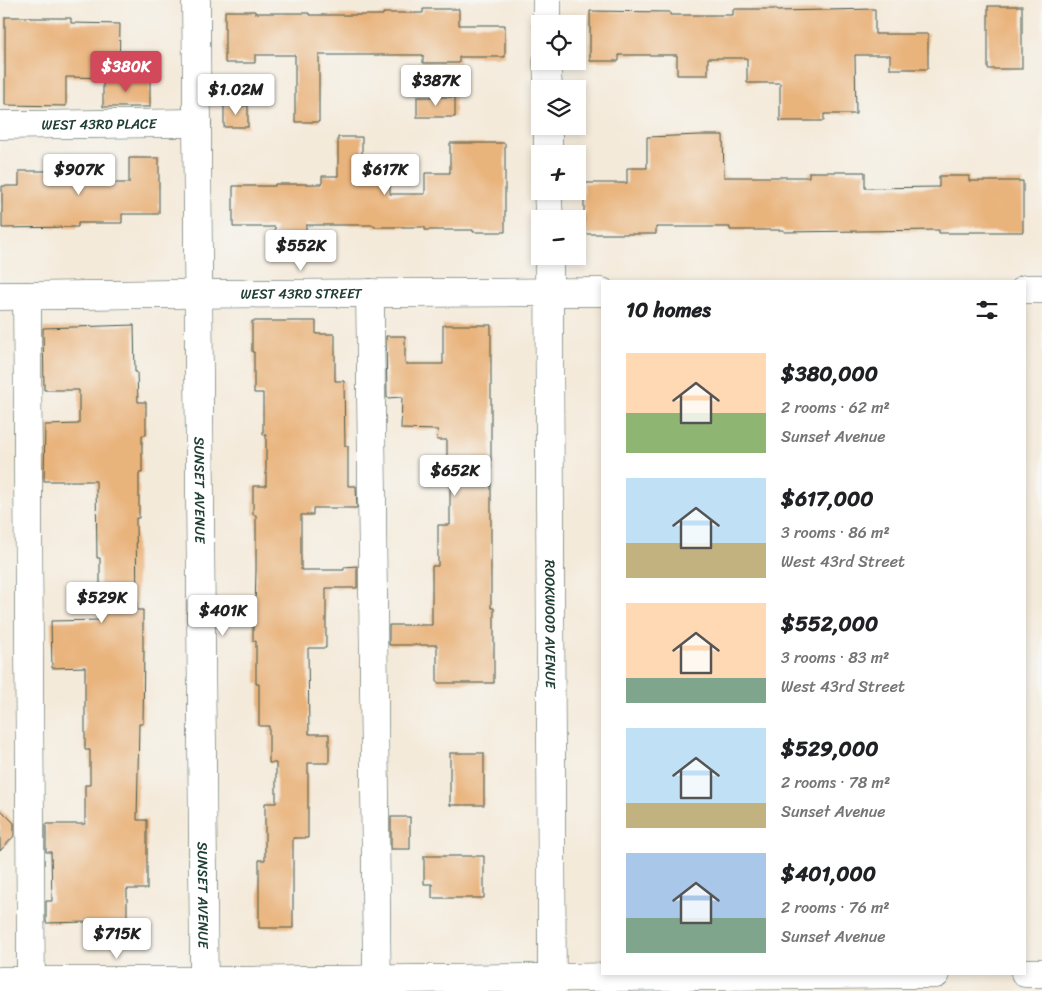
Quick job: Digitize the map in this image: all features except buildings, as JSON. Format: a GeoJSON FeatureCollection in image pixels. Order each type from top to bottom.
{"type":"FeatureCollection","features":[{"type":"Feature","properties":{"kind":"street","name":"SUNSET AVENUE"},"geometry":{"type":"LineString","coordinates":[[196,0],[204,986]]}},
{"type":"Feature","properties":{"kind":"street"},"geometry":{"type":"LineString","coordinates":[[547,0],[547,15]]}},
{"type":"Feature","properties":{"kind":"street","name":"WEST 43RD PLACE"},"geometry":{"type":"LineString","coordinates":[[0,125],[197,123]]}},
{"type":"Feature","properties":{"kind":"street","name":"ROOKWOOD AVENUE"},"geometry":{"type":"LineString","coordinates":[[549,265],[552,984]]}},
{"type":"Feature","properties":{"kind":"street"},"geometry":{"type":"LineString","coordinates":[[1026,289],[1042,288]]}},
{"type":"Feature","properties":{"kind":"street","name":"WEST 43RD STREET"},"geometry":{"type":"LineString","coordinates":[[0,296],[601,292]]}},
{"type":"Feature","properties":{"kind":"street"},"geometry":{"type":"LineString","coordinates":[[370,293],[377,985]]}},
{"type":"Feature","properties":{"kind":"street"},"geometry":{"type":"LineString","coordinates":[[27,296],[30,986]]}},
{"type":"Feature","properties":{"kind":"street"},"geometry":{"type":"LineString","coordinates":[[1026,973],[1042,973]]}},
{"type":"Feature","properties":{"kind":"street"},"geometry":{"type":"LineString","coordinates":[[0,981],[30,986],[725,983],[804,975]]}},
{"type":"Feature","properties":{"kind":"street"},"geometry":{"type":"LineString","coordinates":[[906,975],[907,991]]}}]}
